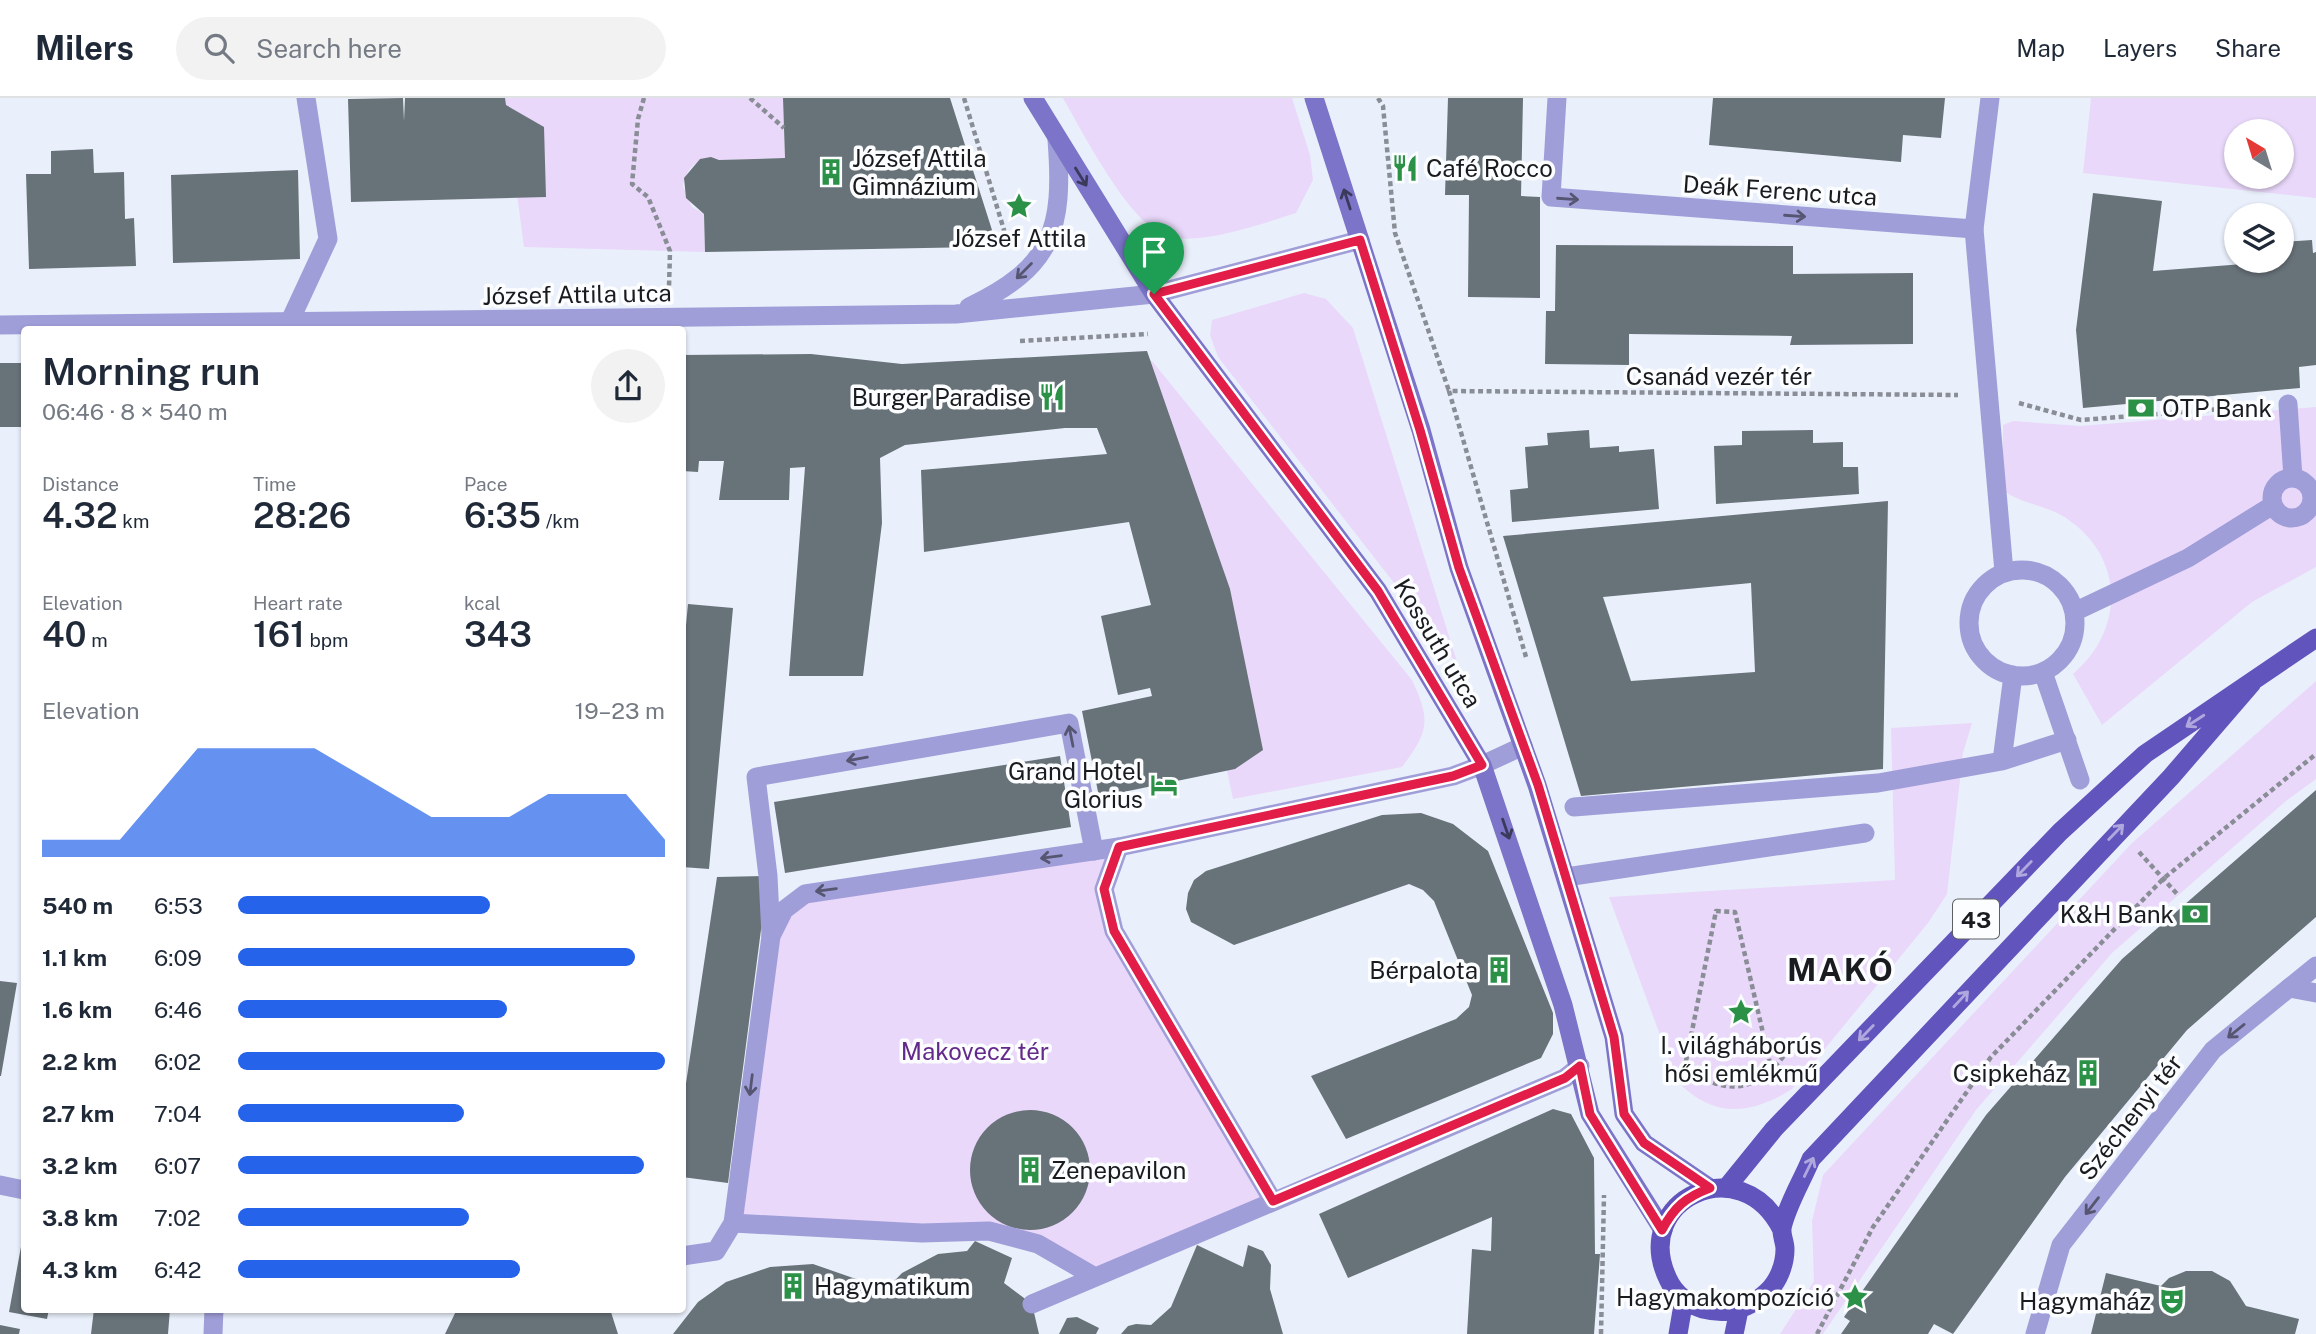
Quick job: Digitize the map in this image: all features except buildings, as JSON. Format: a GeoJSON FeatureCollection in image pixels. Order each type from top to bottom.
{"type":"FeatureCollection","features":[{"type":"Feature","properties":{"kind":"main road","name":"Kossuth utca"},"geometry":{"type":"LineString","coordinates":[[1033,98],[1154,294],[1378,591],[1482,765],[1519,868],[1580,1066],[1590,1114],[1662,1230]]}},
{"type":"Feature","properties":{"kind":"main road","name":"Kossuth utca"},"geometry":{"type":"LineString","coordinates":[[1314,98],[1420,430],[1459,568],[1523,746],[1566,877],[1614,1037],[1624,1114],[1644,1143],[1718,1187]]}},
{"type":"Feature","properties":{"kind":"main road","name":"43"},"geometry":{"type":"LineString","coordinates":[[1662,1230],[1673,1210],[1689,1196],[1718,1187],[2060,832],[2145,754],[2316,638]]}},
{"type":"Feature","properties":{"kind":"main road","name":"43"},"geometry":{"type":"LineString","coordinates":[[1739,1310],[1758,1301],[1772,1287],[1782,1270],[1785,1250],[1782,1230],[1811,1159],[2171,777],[2252,683]]}},
{"type":"Feature","properties":{"kind":"main road"},"geometry":{"type":"LineString","coordinates":[[1718,1187],[1745,1191],[1761,1200],[1774,1213],[1782,1230]]}},
{"type":"Feature","properties":{"kind":"main road"},"geometry":{"type":"LineString","coordinates":[[1662,1230],[1662,1268],[1670,1285],[1684,1299],[1700,1308],[1719,1312],[1739,1310],[1734,1334]]}},
{"type":"Feature","properties":{"kind":"main road"},"geometry":{"type":"LineString","coordinates":[[1678,1334],[1684,1299]]}},
{"type":"Feature","properties":{"kind":"street"},"geometry":{"type":"LineString","coordinates":[[288,326],[328,239],[306,98]]}},
{"type":"Feature","properties":{"kind":"street","name":"Deák Ferenc utca"},"geometry":{"type":"LineString","coordinates":[[1557,98],[1551,197],[1974,229]]}},
{"type":"Feature","properties":{"kind":"street"},"geometry":{"type":"LineString","coordinates":[[1990,98],[1974,229],[2004,572]]}},
{"type":"Feature","properties":{"kind":"street","name":"Kossuth utca"},"geometry":{"type":"LineString","coordinates":[[956,314],[998,293],[1029,269],[1052,232],[1061,192],[1057,140]]}},
{"type":"Feature","properties":{"kind":"street","name":"József Attila utca"},"geometry":{"type":"LineString","coordinates":[[0,325],[288,326],[956,314],[1154,294],[1360,240]]}},
{"type":"Feature","properties":{"kind":"street"},"geometry":{"type":"LineString","coordinates":[[2288,404],[2293,478]]}},
{"type":"Feature","properties":{"kind":"street"},"geometry":{"type":"LineString","coordinates":[[2293,478],[2305,483],[2314,495],[2309,507],[2300,517],[2281,515],[2273,505],[2276,486],[2293,478]]}},
{"type":"Feature","properties":{"kind":"street"},"geometry":{"type":"LineString","coordinates":[[2074,611],[2188,558],[2273,505]]}},
{"type":"Feature","properties":{"kind":"street"},"geometry":{"type":"LineString","coordinates":[[2022,569],[2040,572],[2056,581],[2067,594],[2074,611],[2074,630],[2069,647],[2058,661],[2043,671],[2013,675],[1996,670],[1982,659],[1973,644],[1969,627],[1970,610],[1976,594],[1989,581],[2004,572],[2022,569]]}},
{"type":"Feature","properties":{"kind":"street"},"geometry":{"type":"LineString","coordinates":[[2043,671],[2080,780]]}},
{"type":"Feature","properties":{"kind":"street"},"geometry":{"type":"LineString","coordinates":[[2002,761],[2013,675]]}},
{"type":"Feature","properties":{"kind":"street"},"geometry":{"type":"LineString","coordinates":[[686,1255],[716,1251],[733,1223],[771,936],[768,876],[756,777],[1069,723],[1094,851]]}},
{"type":"Feature","properties":{"kind":"street"},"geometry":{"type":"LineString","coordinates":[[1574,807],[1878,783],[2002,761],[2067,740]]}},
{"type":"Feature","properties":{"kind":"street"},"geometry":{"type":"LineString","coordinates":[[771,936],[784,910],[805,894],[1119,847],[1453,776],[1523,746]]}},
{"type":"Feature","properties":{"kind":"street"},"geometry":{"type":"LineString","coordinates":[[1566,877],[1865,833]]}},
{"type":"Feature","properties":{"kind":"street"},"geometry":{"type":"LineString","coordinates":[[1119,847],[1104,889],[1114,931],[1273,1201]]}},
{"type":"Feature","properties":{"kind":"street","name":"Széchenyi tér"},"geometry":{"type":"LineString","coordinates":[[2035,1334],[2061,1245],[2213,1050],[2316,966]]}},
{"type":"Feature","properties":{"kind":"street"},"geometry":{"type":"LineString","coordinates":[[2289,988],[2316,993]]}},
{"type":"Feature","properties":{"kind":"street"},"geometry":{"type":"LineString","coordinates":[[1032,1304],[1565,1078],[1580,1066]]}},
{"type":"Feature","properties":{"kind":"street"},"geometry":{"type":"LineString","coordinates":[[0,1185],[21,1189]]}},
{"type":"Feature","properties":{"kind":"street"},"geometry":{"type":"LineString","coordinates":[[733,1223],[922,1233],[989,1231],[1038,1244],[1095,1277]]}},
{"type":"Feature","properties":{"kind":"street"},"geometry":{"type":"LineString","coordinates":[[213,1334],[214,1313]]}},
{"type":"Feature","properties":{"kind":"path"},"geometry":{"type":"LineString","coordinates":[[644,98],[638,118],[632,184],[648,197],[670,251]]}},
{"type":"Feature","properties":{"kind":"path"},"geometry":{"type":"LineString","coordinates":[[750,98],[784,128]]}},
{"type":"Feature","properties":{"kind":"path"},"geometry":{"type":"LineString","coordinates":[[964,98],[1004,230],[1005,249]]}},
{"type":"Feature","properties":{"kind":"path"},"geometry":{"type":"LineString","coordinates":[[1378,98],[1383,107],[1395,233],[1449,391],[1530,670]]}},
{"type":"Feature","properties":{"kind":"path","name":"Csanád vezér tér"},"geometry":{"type":"LineString","coordinates":[[1449,391],[1989,395],[2081,420],[2288,404]]}},
{"type":"Feature","properties":{"kind":"path"},"geometry":{"type":"LineString","coordinates":[[1817,1334],[1873,1227],[1991,1057],[2163,879],[2316,754]]}},
{"type":"Feature","properties":{"kind":"path"},"geometry":{"type":"LineString","coordinates":[[2131,844],[2178,895]]}},
{"type":"Feature","properties":{"kind":"path"},"geometry":{"type":"LineString","coordinates":[[1772,1072],[1735,912],[1716,911],[1685,1066],[1704,1081],[1727,1088],[1751,1084],[1772,1072],[1786,1054]]}},
{"type":"Feature","properties":{"kind":"green space"},"geometry":{"type":"Polygon","coordinates":[[[504,98],[783,98],[785,158],[706,159],[691,168],[683,186],[692,207],[704,214],[705,252],[524,247],[504,98]]]}},
{"type":"Feature","properties":{"kind":"green space"},"geometry":{"type":"Polygon","coordinates":[[[1063,98],[1292,98],[1310,155],[1313,180],[1296,213],[1230,233],[1194,238],[1164,235],[1150,227],[1121,195],[1063,98]]]}},
{"type":"Feature","properties":{"kind":"green space"},"geometry":{"type":"Polygon","coordinates":[[[2091,98],[2316,98],[2316,198],[2232,189],[2294,189],[2294,119],[2224,119],[2224,188],[2083,173],[2091,98]]]}},
{"type":"Feature","properties":{"kind":"green space"},"geometry":{"type":"Polygon","coordinates":[[[1304,293],[1326,299],[1353,328],[1458,665],[1218,357],[1210,335],[1212,320],[1304,293]]]}},
{"type":"Feature","properties":{"kind":"green space"},"geometry":{"type":"Polygon","coordinates":[[[1113,354],[1152,361],[1412,680],[1422,706],[1424,725],[1418,744],[1402,767],[1233,799],[1183,564],[1113,354]]]}},
{"type":"Feature","properties":{"kind":"green space"},"geometry":{"type":"Polygon","coordinates":[[[2316,407],[2316,567],[2252,602],[2102,725],[2073,674],[2090,656],[2102,637],[2109,616],[2111,594],[2108,573],[2099,553],[2085,534],[2066,518],[2003,490],[2003,425],[2013,421],[2080,426],[2316,407]]]}},
{"type":"Feature","properties":{"kind":"green space"},"geometry":{"type":"Polygon","coordinates":[[[2316,681],[2316,779],[2286,801],[2112,953],[1976,1110],[1823,1334],[1780,1334],[1814,1281],[1812,1221],[1823,1175],[2131,844],[2316,681]]]}},
{"type":"Feature","properties":{"kind":"green space"},"geometry":{"type":"Polygon","coordinates":[[[1972,723],[1963,753],[1947,894],[1928,923],[1792,1089],[1761,1104],[1732,1109],[1704,1102],[1690,1093],[1677,1081],[1609,897],[1895,880],[1891,728],[1972,723]]]}},
{"type":"Feature","properties":{"kind":"green space","name":"Makovecz tér"},"geometry":{"type":"Polygon","coordinates":[[[1119,847],[1104,889],[1114,931],[1273,1201],[1095,1277],[1038,1244],[733,1223],[771,936],[805,894],[1119,847]]]}},
{"type":"Feature","properties":{"kind":"place","name":"Café Rocco"},"geometry":{"type":"Point","coordinates":[1405,168]}},
{"type":"Feature","properties":{"kind":"place","name":"József Attila Gimnázium"},"geometry":{"type":"Point","coordinates":[831,172]}},
{"type":"Feature","properties":{"kind":"place","name":"József Attila"},"geometry":{"type":"Point","coordinates":[1019,206]}},
{"type":"Feature","properties":{"kind":"place","name":"Burger Paradise"},"geometry":{"type":"Point","coordinates":[1052,397]}},
{"type":"Feature","properties":{"kind":"place","name":"OTP Bank"},"geometry":{"type":"Point","coordinates":[2141,408]}},
{"type":"Feature","properties":{"kind":"place","name":"Grand Hotel Glorius"},"geometry":{"type":"Point","coordinates":[1164,785]}},
{"type":"Feature","properties":{"kind":"place","name":"K&H Bank"},"geometry":{"type":"Point","coordinates":[2195,914]}},
{"type":"Feature","properties":{"kind":"place","name":"Bérpalota"},"geometry":{"type":"Point","coordinates":[1499,970]}},
{"type":"Feature","properties":{"kind":"place","name":"I. világháborús hősi emlékmű"},"geometry":{"type":"Point","coordinates":[1741,1012]}},
{"type":"Feature","properties":{"kind":"place","name":"Csipkeház"},"geometry":{"type":"Point","coordinates":[2088,1073]}},
{"type":"Feature","properties":{"kind":"place","name":"Zenepavilon"},"geometry":{"type":"Point","coordinates":[1030,1170]}},
{"type":"Feature","properties":{"kind":"place","name":"Hagymatikum"},"geometry":{"type":"Point","coordinates":[793,1286]}},
{"type":"Feature","properties":{"kind":"place","name":"Hagymakompozíció"},"geometry":{"type":"Point","coordinates":[1855,1297]}},
{"type":"Feature","properties":{"kind":"place","name":"Hagymaház"},"geometry":{"type":"Point","coordinates":[2172,1301]}},
{"type":"Feature","properties":{"kind":"district","name":"MAKÓ"},"geometry":{"type":"Point","coordinates":[1841,969]}},
{"type":"Feature","properties":{"kind":"route"},"geometry":{"type":"LineString","coordinates":[[1360,240],[1420,430],[1459,568],[1538,785],[1614,1037],[1616,1072],[1624,1114],[1644,1143],[1710,1188],[1689,1196],[1673,1210],[1662,1230],[1607,1146],[1590,1114],[1580,1066],[1565,1078],[1273,1201],[1114,931],[1104,889],[1119,847],[1453,776],[1482,765],[1378,591],[1154,294],[1360,240]]}}]}
